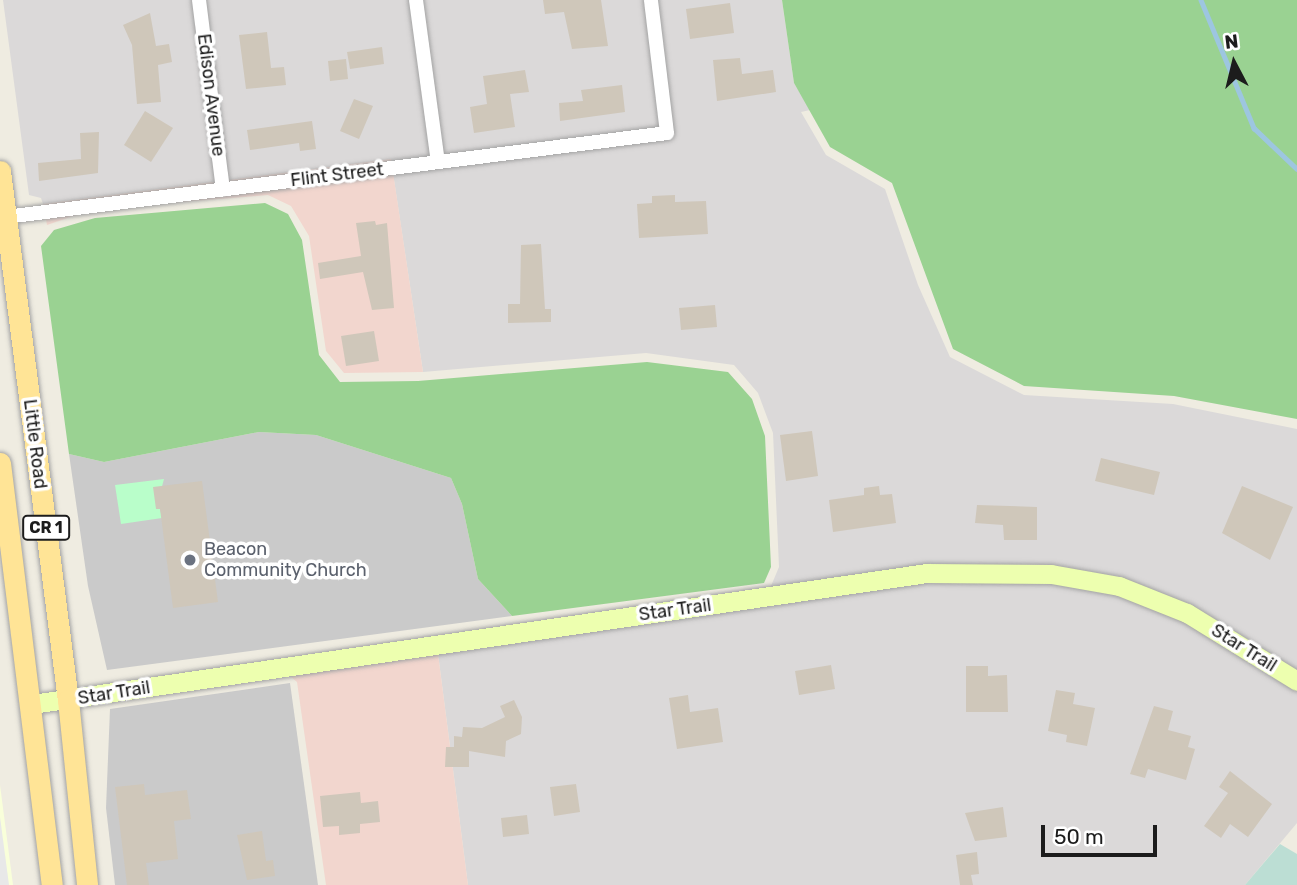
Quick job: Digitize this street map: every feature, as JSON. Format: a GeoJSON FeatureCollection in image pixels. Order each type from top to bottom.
{"type":"FeatureCollection","features":[{"type":"Feature","properties":{"kind":"main road","name":"Little Road"},"geometry":{"type":"LineString","coordinates":[[0,171],[68,700],[87,885]]}},
{"type":"Feature","properties":{"kind":"main road","name":"Little Road"},"geometry":{"type":"LineString","coordinates":[[0,463],[32,704],[52,885]]}},
{"type":"Feature","properties":{"kind":"street","name":"Edison Avenue"},"geometry":{"type":"LineString","coordinates":[[200,0],[223,189]]}},
{"type":"Feature","properties":{"kind":"street"},"geometry":{"type":"LineString","coordinates":[[416,0],[438,162]]}},
{"type":"Feature","properties":{"kind":"street","name":"Flint Street"},"geometry":{"type":"LineString","coordinates":[[6,217],[667,133],[651,0]]}},
{"type":"Feature","properties":{"kind":"street","name":"Star Trail"},"geometry":{"type":"LineString","coordinates":[[32,704],[927,573],[1051,574],[1119,586],[1187,613],[1297,681]]}},
{"type":"Feature","properties":{"kind":"shaded area"},"geometry":{"type":"Polygon","coordinates":[[[3,0],[782,0],[794,83],[810,110],[801,112],[826,155],[885,189],[918,285],[950,357],[1024,395],[1173,404],[1297,429],[1297,671],[1120,578],[771,586],[779,567],[773,433],[758,393],[734,365],[646,353],[423,372],[391,160],[43,204],[41,198],[29,195],[3,0]]]}},
{"type":"Feature","properties":{"kind":"shaded area"},"geometry":{"type":"Polygon","coordinates":[[[391,159],[423,372],[344,373],[326,351],[309,236],[291,206],[268,195],[94,209],[47,225],[43,204],[391,159]]]}},
{"type":"Feature","properties":{"kind":"shaded area"},"geometry":{"type":"Polygon","coordinates":[[[259,432],[316,435],[451,478],[462,504],[478,579],[512,616],[107,670],[88,586],[69,454],[104,462],[259,432]]]}},
{"type":"Feature","properties":{"kind":"shaded area"},"geometry":{"type":"Polygon","coordinates":[[[927,582],[1051,583],[1117,595],[1184,621],[1297,691],[1297,823],[1245,885],[468,885],[438,654],[927,582]]]}},
{"type":"Feature","properties":{"kind":"shaded area"},"geometry":{"type":"Polygon","coordinates":[[[438,654],[468,885],[326,885],[297,682],[290,676],[438,654]]]}},
{"type":"Feature","properties":{"kind":"shaded area"},"geometry":{"type":"Polygon","coordinates":[[[290,683],[318,885],[115,885],[106,808],[110,709],[290,683]]]}},
{"type":"Feature","properties":{"kind":"shaded area"},"geometry":{"type":"Polygon","coordinates":[[[0,785],[13,885],[0,885],[0,785]]]}},
{"type":"Feature","properties":{"kind":"shaded area"},"geometry":{"type":"Polygon","coordinates":[[[0,817],[9,885],[0,885],[0,817]]]}},
{"type":"Feature","properties":{"kind":"shaded area"},"geometry":{"type":"Polygon","coordinates":[[[1280,844],[1297,854],[1297,885],[1245,885],[1280,844]]]}},
{"type":"Feature","properties":{"kind":"green space"},"geometry":{"type":"Polygon","coordinates":[[[782,0],[1297,0],[1297,419],[1174,396],[1024,386],[953,349],[892,183],[830,147],[794,83],[782,0]]]}},
{"type":"Feature","properties":{"kind":"green space"},"geometry":{"type":"Polygon","coordinates":[[[265,203],[288,214],[302,240],[319,355],[340,382],[418,381],[647,362],[728,372],[752,399],[765,436],[771,567],[764,583],[512,616],[478,579],[462,504],[451,478],[316,435],[259,432],[104,462],[69,454],[41,246],[54,230],[95,218],[265,203]]]}},
{"type":"Feature","properties":{"kind":"green space"},"geometry":{"type":"Polygon","coordinates":[[[164,479],[156,509],[160,509],[162,518],[121,524],[115,485],[164,479]]]}},
{"type":"Feature","properties":{"kind":"building"},"geometry":{"type":"Polygon","coordinates":[[[543,0],[601,0],[608,46],[572,49],[564,12],[545,14],[543,0]]]}},
{"type":"Feature","properties":{"kind":"building"},"geometry":{"type":"Polygon","coordinates":[[[730,3],[734,33],[690,39],[686,9],[730,3]]]}},
{"type":"Feature","properties":{"kind":"building"},"geometry":{"type":"Polygon","coordinates":[[[150,13],[156,46],[169,44],[172,62],[158,65],[161,102],[137,104],[132,45],[123,25],[150,13]]]}},
{"type":"Feature","properties":{"kind":"building"},"geometry":{"type":"Polygon","coordinates":[[[267,32],[271,68],[284,67],[286,85],[246,89],[239,35],[267,32]]]}},
{"type":"Feature","properties":{"kind":"building"},"geometry":{"type":"Polygon","coordinates":[[[382,47],[384,64],[350,69],[347,52],[382,47]]]}},
{"type":"Feature","properties":{"kind":"building"},"geometry":{"type":"Polygon","coordinates":[[[740,58],[742,74],[773,70],[776,92],[717,101],[713,60],[740,58]]]}},
{"type":"Feature","properties":{"kind":"building"},"geometry":{"type":"Polygon","coordinates":[[[346,59],[348,79],[330,81],[328,61],[346,59]]]}},
{"type":"Feature","properties":{"kind":"building"},"geometry":{"type":"Polygon","coordinates":[[[525,70],[529,92],[510,94],[515,127],[474,133],[470,107],[487,104],[483,76],[525,70]]]}},
{"type":"Feature","properties":{"kind":"building"},"geometry":{"type":"Polygon","coordinates":[[[622,85],[625,112],[560,121],[559,103],[583,101],[581,90],[622,85]]]}},
{"type":"Feature","properties":{"kind":"building"},"geometry":{"type":"Polygon","coordinates":[[[354,99],[373,106],[359,139],[340,131],[354,99]]]}},
{"type":"Feature","properties":{"kind":"building"},"geometry":{"type":"Polygon","coordinates":[[[145,111],[173,128],[151,162],[124,145],[145,111]]]}},
{"type":"Feature","properties":{"kind":"building"},"geometry":{"type":"Polygon","coordinates":[[[312,121],[316,149],[300,151],[299,143],[250,150],[247,130],[312,121]]]}},
{"type":"Feature","properties":{"kind":"building"},"geometry":{"type":"Polygon","coordinates":[[[99,132],[98,173],[39,181],[38,163],[81,159],[80,133],[99,132]]]}},
{"type":"Feature","properties":{"kind":"building"},"geometry":{"type":"Polygon","coordinates":[[[675,195],[675,202],[706,201],[708,234],[639,238],[637,204],[652,203],[652,196],[675,195]]]}},
{"type":"Feature","properties":{"kind":"building"},"geometry":{"type":"Polygon","coordinates":[[[375,221],[376,225],[387,223],[394,308],[372,310],[363,272],[320,279],[318,263],[361,256],[356,223],[375,221]]]}},
{"type":"Feature","properties":{"kind":"building"},"geometry":{"type":"Polygon","coordinates":[[[541,244],[545,309],[551,309],[551,322],[508,323],[508,304],[520,304],[521,245],[541,244]]]}},
{"type":"Feature","properties":{"kind":"building"},"geometry":{"type":"Polygon","coordinates":[[[715,305],[717,327],[681,330],[679,308],[715,305]]]}},
{"type":"Feature","properties":{"kind":"building"},"geometry":{"type":"Polygon","coordinates":[[[374,331],[379,361],[346,366],[341,336],[374,331]]]}},
{"type":"Feature","properties":{"kind":"building"},"geometry":{"type":"Polygon","coordinates":[[[812,431],[818,476],[786,481],[780,435],[812,431]]]}},
{"type":"Feature","properties":{"kind":"building"},"geometry":{"type":"Polygon","coordinates":[[[1101,458],[1160,472],[1154,495],[1095,481],[1101,458]]]}},
{"type":"Feature","properties":{"kind":"building","name":"Beacon Community Church"},"geometry":{"type":"Polygon","coordinates":[[[202,481],[218,602],[173,608],[160,509],[156,509],[153,487],[202,481]]]}},
{"type":"Feature","properties":{"kind":"building"},"geometry":{"type":"Polygon","coordinates":[[[879,486],[880,495],[892,494],[896,523],[833,532],[829,500],[864,495],[864,488],[879,486]]]}},
{"type":"Feature","properties":{"kind":"building"},"geometry":{"type":"Polygon","coordinates":[[[1242,486],[1293,507],[1270,560],[1222,533],[1242,486]]]}},
{"type":"Feature","properties":{"kind":"building"},"geometry":{"type":"Polygon","coordinates":[[[977,505],[1037,507],[1037,540],[1004,540],[1003,525],[975,523],[977,505]]]}},
{"type":"Feature","properties":{"kind":"building"},"geometry":{"type":"Polygon","coordinates":[[[831,665],[835,689],[799,695],[795,671],[831,665]]]}},
{"type":"Feature","properties":{"kind":"building"},"geometry":{"type":"Polygon","coordinates":[[[966,666],[988,666],[988,676],[1007,675],[1008,712],[966,712],[966,666]]]}},
{"type":"Feature","properties":{"kind":"building"},"geometry":{"type":"Polygon","coordinates":[[[1056,690],[1075,693],[1073,704],[1095,708],[1087,746],[1066,742],[1067,735],[1048,731],[1056,690]]]}},
{"type":"Feature","properties":{"kind":"building"},"geometry":{"type":"Polygon","coordinates":[[[688,695],[690,712],[718,708],[723,742],[677,749],[669,698],[688,695]]]}},
{"type":"Feature","properties":{"kind":"building"},"geometry":{"type":"Polygon","coordinates":[[[514,700],[522,717],[521,734],[506,741],[505,757],[469,751],[469,767],[445,767],[446,747],[454,747],[454,736],[462,737],[463,727],[482,728],[505,717],[500,706],[514,700]]]}},
{"type":"Feature","properties":{"kind":"building"},"geometry":{"type":"Polygon","coordinates":[[[1154,706],[1173,711],[1168,730],[1191,736],[1188,747],[1195,749],[1186,780],[1148,769],[1145,778],[1130,774],[1154,706]]]}},
{"type":"Feature","properties":{"kind":"building"},"geometry":{"type":"Polygon","coordinates":[[[1230,771],[1272,804],[1248,837],[1230,824],[1221,838],[1204,826],[1228,793],[1219,787],[1230,771]]]}},
{"type":"Feature","properties":{"kind":"building"},"geometry":{"type":"Polygon","coordinates":[[[144,784],[145,795],[187,790],[191,819],[174,821],[178,859],[146,863],[149,885],[127,885],[115,787],[144,784]]]}},
{"type":"Feature","properties":{"kind":"building"},"geometry":{"type":"Polygon","coordinates":[[[576,784],[580,812],[554,816],[550,787],[576,784]]]}},
{"type":"Feature","properties":{"kind":"building"},"geometry":{"type":"Polygon","coordinates":[[[360,792],[361,803],[378,801],[380,822],[360,824],[360,833],[339,835],[339,826],[323,827],[320,796],[360,792]]]}},
{"type":"Feature","properties":{"kind":"building"},"geometry":{"type":"Polygon","coordinates":[[[1003,807],[1007,837],[975,841],[965,813],[1003,807]]]}},
{"type":"Feature","properties":{"kind":"building"},"geometry":{"type":"Polygon","coordinates":[[[527,815],[529,834],[503,837],[501,818],[527,815]]]}},
{"type":"Feature","properties":{"kind":"building"},"geometry":{"type":"Polygon","coordinates":[[[262,831],[266,861],[273,860],[275,876],[247,880],[237,835],[262,831]]]}},
{"type":"Feature","properties":{"kind":"building"},"geometry":{"type":"Polygon","coordinates":[[[977,852],[979,874],[971,875],[973,885],[960,885],[956,855],[977,852]]]}},
{"type":"Feature","properties":{"kind":"waterway"},"geometry":{"type":"LineString","coordinates":[[1201,0],[1254,128],[1297,169]]}},
{"type":"Feature","properties":{"kind":"place","name":"Beacon Community Church"},"geometry":{"type":"Point","coordinates":[190,560]}}]}
